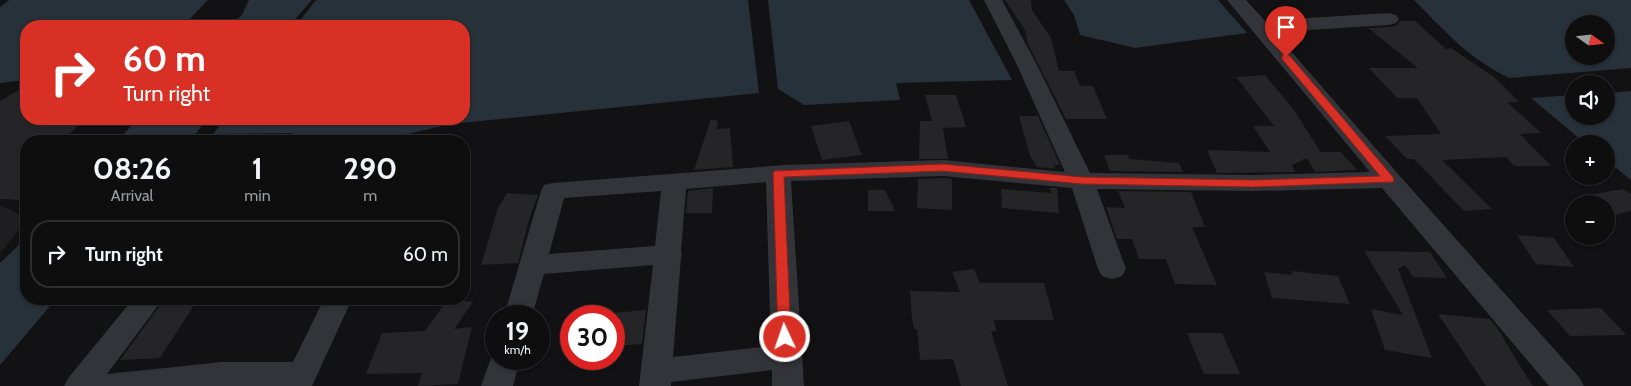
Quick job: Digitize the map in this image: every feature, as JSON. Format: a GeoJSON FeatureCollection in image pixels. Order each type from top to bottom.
{"type":"FeatureCollection","features":[{"type":"Feature","properties":{"kind":"street"},"geometry":{"type":"LineString","coordinates":[[993,0],[1028,65],[1082,180],[1112,269]]}},
{"type":"Feature","properties":{"kind":"street"},"geometry":{"type":"LineString","coordinates":[[1236,0],[1568,386]]}},
{"type":"Feature","properties":{"kind":"street"},"geometry":{"type":"LineString","coordinates":[[1262,30],[1308,24],[1389,19]]}},
{"type":"Feature","properties":{"kind":"street"},"geometry":{"type":"LineString","coordinates":[[521,305],[553,191],[778,174],[943,168],[1082,180],[1254,183],[1389,180]]}},
{"type":"Feature","properties":{"kind":"street"},"geometry":{"type":"LineString","coordinates":[[778,174],[785,356],[788,386]]}},
{"type":"Feature","properties":{"kind":"street"},"geometry":{"type":"LineString","coordinates":[[674,182],[656,379],[785,356]]}},
{"type":"Feature","properties":{"kind":"street"},"geometry":{"type":"LineString","coordinates":[[534,265],[668,254]]}},
{"type":"Feature","properties":{"kind":"street"},"geometry":{"type":"LineString","coordinates":[[80,386],[144,305]]}},
{"type":"Feature","properties":{"kind":"street"},"geometry":{"type":"LineString","coordinates":[[110,386],[222,375],[298,380],[335,305]]}},
{"type":"Feature","properties":{"kind":"street"},"geometry":{"type":"LineString","coordinates":[[497,386],[502,370]]}},
{"type":"Feature","properties":{"kind":"shaded area"},"geometry":{"type":"Polygon","coordinates":[[[9,0],[208,0],[189,20],[20,20],[20,81],[0,83],[0,7],[9,0]]]}},
{"type":"Feature","properties":{"kind":"shaded area"},"geometry":{"type":"Polygon","coordinates":[[[249,0],[312,0],[294,20],[236,20],[242,15],[249,0]]]}},
{"type":"Feature","properties":{"kind":"shaded area"},"geometry":{"type":"Polygon","coordinates":[[[748,0],[759,93],[470,122],[470,20],[301,20],[315,1],[748,0]]]}},
{"type":"Feature","properties":{"kind":"shaded area"},"geometry":{"type":"Polygon","coordinates":[[[768,0],[969,0],[1012,80],[896,83],[900,100],[804,105],[778,89],[768,0]]]}},
{"type":"Feature","properties":{"kind":"shaded area"},"geometry":{"type":"Polygon","coordinates":[[[1064,0],[1218,0],[1247,33],[1135,48],[1080,35],[1074,15],[1064,0]]]}},
{"type":"Feature","properties":{"kind":"shaded area"},"geometry":{"type":"Polygon","coordinates":[[[1414,0],[1631,0],[1631,68],[1510,78],[1470,54],[1414,0]]]}},
{"type":"Feature","properties":{"kind":"shaded area"},"geometry":{"type":"Polygon","coordinates":[[[1631,91],[1631,180],[1615,167],[1615,135],[1575,135],[1531,98],[1565,96],[1565,125],[1615,125],[1615,92],[1631,91]]]}},
{"type":"Feature","properties":{"kind":"shaded area"},"geometry":{"type":"Polygon","coordinates":[[[132,125],[202,125],[195,135],[123,135],[132,125]]]}},
{"type":"Feature","properties":{"kind":"shaded area"},"geometry":{"type":"Polygon","coordinates":[[[220,125],[447,125],[403,135],[213,134],[220,125]]]}},
{"type":"Feature","properties":{"kind":"shaded area"},"geometry":{"type":"Polygon","coordinates":[[[0,205],[20,214],[20,228],[0,253],[0,205]]]}},
{"type":"Feature","properties":{"kind":"shaded area"},"geometry":{"type":"Polygon","coordinates":[[[20,244],[20,305],[51,305],[0,365],[0,263],[20,244]]]}},
{"type":"Feature","properties":{"kind":"building"},"geometry":{"type":"Polygon","coordinates":[[[1005,0],[1031,0],[1032,10],[1051,38],[1059,71],[1074,71],[1080,86],[1093,86],[1107,119],[1066,119],[1028,44],[1025,30],[1005,0]]]}},
{"type":"Feature","properties":{"kind":"building"},"geometry":{"type":"Polygon","coordinates":[[[1400,21],[1415,21],[1446,49],[1451,48],[1494,77],[1519,102],[1507,102],[1541,133],[1520,134],[1551,166],[1514,166],[1506,157],[1442,160],[1492,209],[1464,211],[1414,159],[1407,159],[1385,136],[1441,134],[1417,98],[1397,98],[1369,68],[1418,68],[1368,28],[1390,27],[1397,25],[1400,21]]]}},
{"type":"Feature","properties":{"kind":"building"},"geometry":{"type":"Polygon","coordinates":[[[1265,75],[1294,110],[1320,151],[1318,152],[1341,152],[1357,170],[1315,172],[1307,158],[1292,165],[1295,172],[1217,173],[1207,150],[1270,152],[1253,126],[1274,126],[1236,77],[1265,75]]]}},
{"type":"Feature","properties":{"kind":"building"},"geometry":{"type":"Polygon","coordinates":[[[20,89],[20,125],[79,125],[68,135],[20,135],[20,200],[0,199],[0,101],[20,89]]]}},
{"type":"Feature","properties":{"kind":"building"},"geometry":{"type":"Polygon","coordinates":[[[925,95],[956,95],[966,127],[943,128],[948,159],[919,159],[920,121],[932,121],[925,95]]]}},
{"type":"Feature","properties":{"kind":"building"},"geometry":{"type":"Polygon","coordinates":[[[1019,116],[1038,116],[1060,165],[1054,165],[1055,169],[1037,167],[1030,156],[1019,116]]]}},
{"type":"Feature","properties":{"kind":"building"},"geometry":{"type":"Polygon","coordinates":[[[711,119],[718,121],[717,129],[730,128],[733,167],[694,170],[711,119]]]}},
{"type":"Feature","properties":{"kind":"building"},"geometry":{"type":"Polygon","coordinates":[[[849,121],[862,155],[822,160],[811,126],[849,121]]]}},
{"type":"Feature","properties":{"kind":"building"},"geometry":{"type":"Polygon","coordinates":[[[1104,155],[1128,155],[1129,159],[1179,163],[1183,172],[1110,171],[1104,155]]]}},
{"type":"Feature","properties":{"kind":"building"},"geometry":{"type":"Polygon","coordinates":[[[918,179],[952,179],[952,210],[917,208],[918,179]]]}},
{"type":"Feature","properties":{"kind":"building"},"geometry":{"type":"Polygon","coordinates":[[[713,188],[712,213],[686,213],[688,191],[713,188]]]}},
{"type":"Feature","properties":{"kind":"building"},"geometry":{"type":"Polygon","coordinates":[[[1049,188],[1057,188],[1059,213],[1002,208],[1001,189],[1052,193],[1049,188]]]}},
{"type":"Feature","properties":{"kind":"building"},"geometry":{"type":"Polygon","coordinates":[[[1623,189],[1631,194],[1631,211],[1615,215],[1615,195],[1588,195],[1623,189]]]}},
{"type":"Feature","properties":{"kind":"building"},"geometry":{"type":"Polygon","coordinates":[[[868,190],[885,190],[895,211],[868,211],[868,190]]]}},
{"type":"Feature","properties":{"kind":"building"},"geometry":{"type":"Polygon","coordinates":[[[1118,191],[1191,192],[1205,227],[1192,227],[1217,285],[1175,284],[1166,259],[1139,259],[1132,239],[1117,239],[1106,207],[1125,208],[1118,191]]]}},
{"type":"Feature","properties":{"kind":"building"},"geometry":{"type":"Polygon","coordinates":[[[507,193],[538,195],[530,216],[518,263],[481,265],[498,208],[507,193]]]}},
{"type":"Feature","properties":{"kind":"building"},"geometry":{"type":"Polygon","coordinates":[[[1517,235],[1554,238],[1574,267],[1536,264],[1517,235]]]}},
{"type":"Feature","properties":{"kind":"building"},"geometry":{"type":"Polygon","coordinates":[[[1364,251],[1430,252],[1447,278],[1413,277],[1405,265],[1398,269],[1432,358],[1385,350],[1371,309],[1403,315],[1364,251]]]}},
{"type":"Feature","properties":{"kind":"building"},"geometry":{"type":"Polygon","coordinates":[[[974,269],[980,283],[1044,283],[1054,320],[994,320],[996,331],[991,331],[1008,386],[961,386],[953,359],[920,360],[917,329],[914,329],[912,318],[910,291],[960,292],[952,272],[974,269]]]}},
{"type":"Feature","properties":{"kind":"building"},"geometry":{"type":"Polygon","coordinates":[[[1291,271],[1338,276],[1350,304],[1272,298],[1264,272],[1292,275],[1291,271]]]}},
{"type":"Feature","properties":{"kind":"building"},"geometry":{"type":"Polygon","coordinates":[[[470,302],[473,302],[454,329],[472,327],[458,384],[418,386],[422,373],[366,374],[382,333],[425,331],[444,305],[470,305],[470,302]]]}},
{"type":"Feature","properties":{"kind":"building"},"geometry":{"type":"Polygon","coordinates":[[[161,305],[194,305],[160,358],[120,360],[161,305]]]}},
{"type":"Feature","properties":{"kind":"building"},"geometry":{"type":"Polygon","coordinates":[[[1601,308],[1626,335],[1570,336],[1547,310],[1601,308]]]}},
{"type":"Feature","properties":{"kind":"building"},"geometry":{"type":"Polygon","coordinates":[[[646,310],[642,344],[625,345],[625,312],[646,310]]]}},
{"type":"Feature","properties":{"kind":"building"},"geometry":{"type":"Polygon","coordinates":[[[1438,314],[1490,319],[1533,386],[1486,386],[1438,314]]]}},
{"type":"Feature","properties":{"kind":"building"},"geometry":{"type":"Polygon","coordinates":[[[1187,333],[1222,333],[1240,374],[1204,374],[1187,333]]]}},
{"type":"Feature","properties":{"kind":"route"},"geometry":{"type":"LineString","coordinates":[[785,337],[778,174],[943,168],[1082,180],[1254,183],[1389,180],[1286,57]]}}]}
